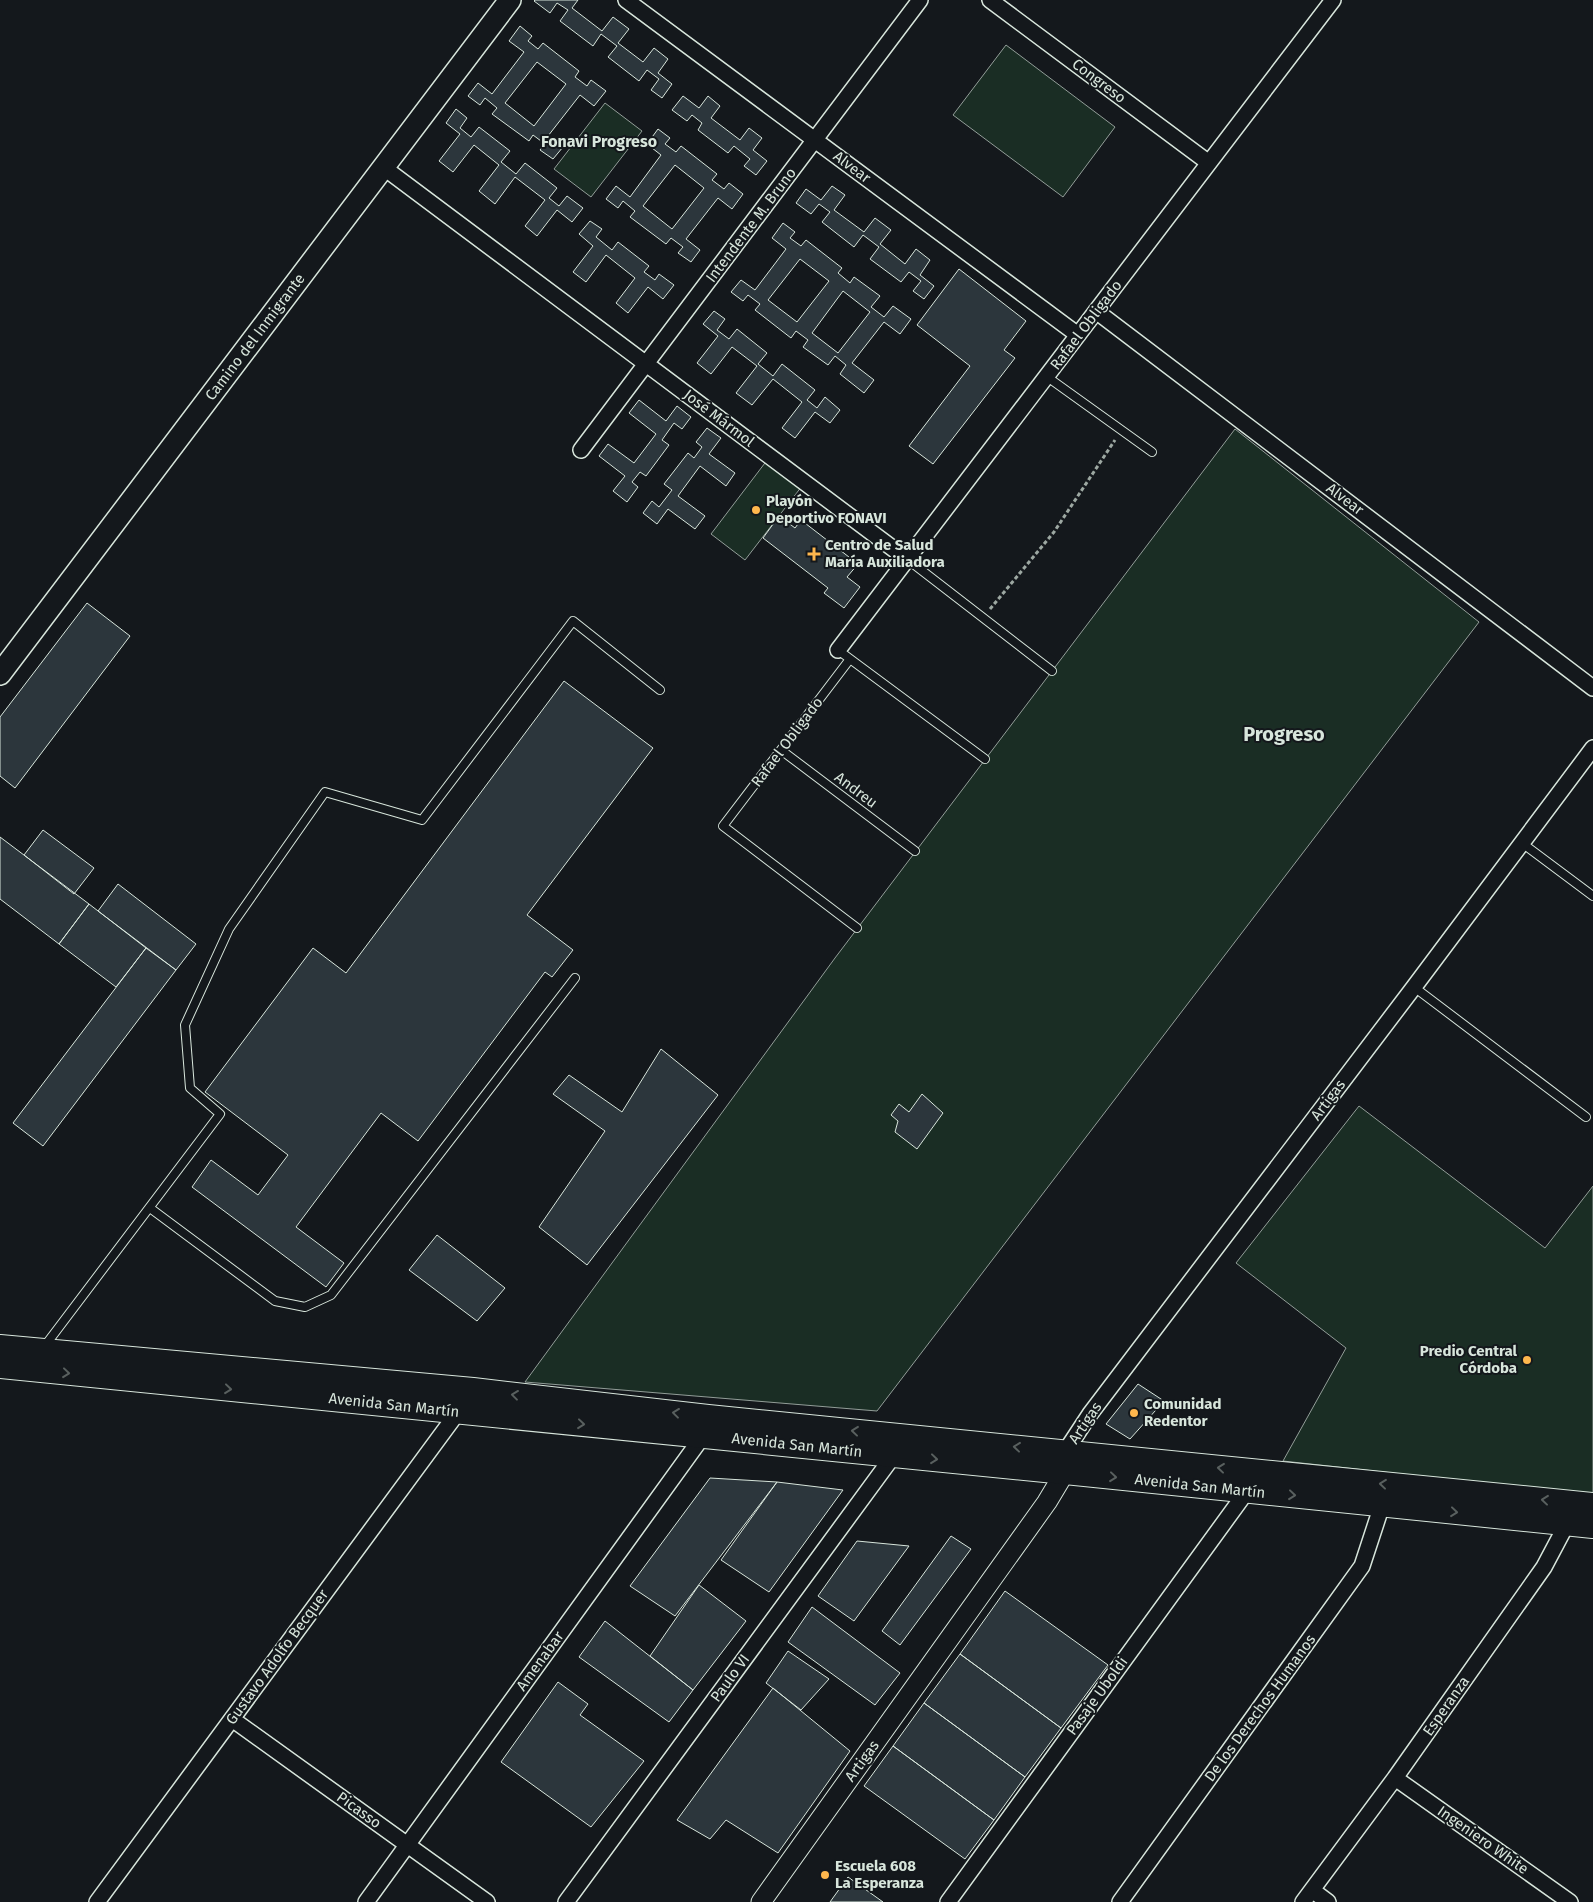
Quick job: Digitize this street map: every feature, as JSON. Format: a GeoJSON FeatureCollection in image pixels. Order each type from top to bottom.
{"type":"FeatureCollection","features":[{"type":"Feature","properties":{"kind":"main road","name":"Camino del Inmigrante"},"geometry":{"type":"LineString","coordinates":[[0,674],[510,0]]}},
{"type":"Feature","properties":{"kind":"main road","name":"Avenida San Martín"},"geometry":{"type":"LineString","coordinates":[[0,1347],[39,1360],[1579,1511],[1593,1526]]}},
{"type":"Feature","properties":{"kind":"main road","name":"Avenida San Martín"},"geometry":{"type":"LineString","coordinates":[[0,1366],[39,1360]]}},
{"type":"Feature","properties":{"kind":"main road","name":"Avenida San Martín"},"geometry":{"type":"LineString","coordinates":[[705,1426],[894,1455],[1065,1462],[1247,1491],[1382,1505],[1579,1511]]}},
{"type":"Feature","properties":{"kind":"street","name":"Alvear"},"geometry":{"type":"LineString","coordinates":[[626,0],[1078,335]]}},
{"type":"Feature","properties":{"kind":"street","name":"Intendente M. Bruno"},"geometry":{"type":"LineString","coordinates":[[582,450],[920,0]]}},
{"type":"Feature","properties":{"kind":"street","name":"Congreso"},"geometry":{"type":"LineString","coordinates":[[990,0],[1209,163]]}},
{"type":"Feature","properties":{"kind":"street","name":"Rafael Obligado"},"geometry":{"type":"LineString","coordinates":[[844,654],[907,559],[1333,0]]}},
{"type":"Feature","properties":{"kind":"street","name":"José Mármol"},"geometry":{"type":"LineString","coordinates":[[383,167],[907,559]]}},
{"type":"Feature","properties":{"kind":"street","name":"Alvear"},"geometry":{"type":"LineString","coordinates":[[1096,311],[1593,688]]}},
{"type":"Feature","properties":{"kind":"street","name":"Artigas"},"geometry":{"type":"LineString","coordinates":[[761,1902],[1048,1502],[1065,1462],[1090,1414],[1593,748]]}},
{"type":"Feature","properties":{"kind":"street","name":"Gustavo Adolfo Becquer"},"geometry":{"type":"LineString","coordinates":[[97,1902],[466,1401]]}},
{"type":"Feature","properties":{"kind":"street","name":"Amenabar"},"geometry":{"type":"LineString","coordinates":[[366,1902],[705,1426]]}},
{"type":"Feature","properties":{"kind":"street","name":"Paulo VI"},"geometry":{"type":"LineString","coordinates":[[566,1902],[894,1455]]}},
{"type":"Feature","properties":{"kind":"street","name":"Pasaje Uboldi"},"geometry":{"type":"LineString","coordinates":[[948,1902],[1247,1491]]}},
{"type":"Feature","properties":{"kind":"street","name":"De los Derechos Humanos"},"geometry":{"type":"LineString","coordinates":[[1120,1902],[1362,1566],[1382,1505]]}},
{"type":"Feature","properties":{"kind":"street","name":"Esperanza"},"geometry":{"type":"LineString","coordinates":[[1307,1896],[1395,1778],[1544,1567],[1579,1511]]}},
{"type":"Feature","properties":{"kind":"street","name":"Picasso"},"geometry":{"type":"LineString","coordinates":[[232,1718],[487,1902]]}},
{"type":"Feature","properties":{"kind":"street","name":"Ingeniero White"},"geometry":{"type":"LineString","coordinates":[[1395,1778],[1570,1902]]}},
{"type":"Feature","properties":{"kind":"street"},"geometry":{"type":"LineString","coordinates":[[1307,1896],[1328,1902]]}},
{"type":"Feature","properties":{"kind":"lane"},"geometry":{"type":"LineString","coordinates":[[1046,376],[1152,452]]}},
{"type":"Feature","properties":{"kind":"lane","name":"José Mármol"},"geometry":{"type":"LineString","coordinates":[[907,559],[1052,671]]}},
{"type":"Feature","properties":{"kind":"lane"},"geometry":{"type":"LineString","coordinates":[[39,1360],[220,1114],[190,1088],[185,1025],[229,929],[324,792],[422,820],[572,621],[660,690]]}},
{"type":"Feature","properties":{"kind":"lane"},"geometry":{"type":"LineString","coordinates":[[844,654],[985,759]]}},
{"type":"Feature","properties":{"kind":"lane","name":"Rafael Obligado"},"geometry":{"type":"LineString","coordinates":[[844,654],[781,750],[723,826],[857,928]]}},
{"type":"Feature","properties":{"kind":"lane","name":"Andreu"},"geometry":{"type":"LineString","coordinates":[[781,750],[915,852]]}},
{"type":"Feature","properties":{"kind":"lane"},"geometry":{"type":"LineString","coordinates":[[1522,843],[1593,896]]}},
{"type":"Feature","properties":{"kind":"lane"},"geometry":{"type":"LineString","coordinates":[[150,1208],[275,1301],[304,1307],[332,1295],[575,978]]}},
{"type":"Feature","properties":{"kind":"lane"},"geometry":{"type":"LineString","coordinates":[[1414,987],[1586,1117]]}},
{"type":"Feature","properties":{"kind":"path"},"geometry":{"type":"LineString","coordinates":[[983,618],[1054,532],[1122,430]]}},
{"type":"Feature","properties":{"kind":"green space"},"geometry":{"type":"Polygon","coordinates":[[[1006,45],[1115,127],[1063,197],[953,115],[1006,45]]]}},
{"type":"Feature","properties":{"kind":"green space"},"geometry":{"type":"Polygon","coordinates":[[[605,103],[642,131],[591,197],[554,169],[605,103]]]}},
{"type":"Feature","properties":{"kind":"green space"},"geometry":{"type":"Polygon","coordinates":[[[1235,429],[1479,622],[877,1411],[525,1382],[835,958],[1235,429]]]}},
{"type":"Feature","properties":{"kind":"green space","name":"Playón Deportivo FONAVI"},"geometry":{"type":"Polygon","coordinates":[[[768,459],[802,486],[745,560],[711,534],[768,459]]]}},
{"type":"Feature","properties":{"kind":"green space"},"geometry":{"type":"Polygon","coordinates":[[[1359,1106],[1545,1248],[1593,1186],[1593,1495],[1283,1461],[1346,1348],[1236,1263],[1359,1106]]]}},
{"type":"Feature","properties":{"kind":"building"},"geometry":{"type":"Polygon","coordinates":[[[535,0],[578,0],[572,8],[602,31],[613,17],[629,29],[618,43],[643,62],[654,48],[668,59],[658,73],[672,84],[662,98],[651,90],[659,79],[647,70],[639,81],[608,57],[617,46],[601,34],[593,46],[560,21],[568,10],[557,3],[550,13],[535,0]]]}},
{"type":"Feature","properties":{"kind":"building"},"geometry":{"type":"Polygon","coordinates":[[[520,26],[532,36],[528,41],[538,49],[543,43],[579,71],[575,77],[587,86],[591,80],[606,91],[594,106],[580,95],[548,136],[563,147],[553,159],[540,150],[545,144],[533,135],[529,141],[492,114],[497,108],[485,98],[480,105],[468,96],[478,83],[492,94],[524,52],[509,41],[520,26]],[[537,62],[505,103],[534,126],[566,84],[537,62]]]}},
{"type":"Feature","properties":{"kind":"building"},"geometry":{"type":"Polygon","coordinates":[[[683,96],[699,108],[708,96],[720,106],[711,118],[740,140],[749,128],[762,138],[753,150],[767,161],[756,175],[744,166],[750,159],[734,146],[728,153],[698,130],[702,123],[692,115],[687,121],[672,110],[683,96]]]}},
{"type":"Feature","properties":{"kind":"building"},"geometry":{"type":"Polygon","coordinates":[[[456,109],[467,118],[460,128],[471,137],[479,127],[510,151],[501,162],[516,174],[525,163],[557,188],[549,198],[559,206],[567,196],[583,208],[572,222],[557,210],[537,236],[525,226],[545,200],[515,177],[495,204],[479,191],[499,165],[474,145],[453,172],[439,161],[460,134],[446,123],[456,109]]]}},
{"type":"Feature","properties":{"kind":"building"},"geometry":{"type":"Polygon","coordinates":[[[658,129],[670,138],[665,144],[676,152],[681,146],[717,174],[712,180],[724,189],[729,183],[743,194],[732,209],[718,198],[686,239],[700,250],[691,262],[678,253],[683,247],[671,238],[666,244],[630,217],[635,211],[623,201],[618,208],[606,199],[616,186],[630,197],[661,155],[647,144],[658,129]],[[675,165],[643,206],[672,229],[704,188],[675,165]]]}},
{"type":"Feature","properties":{"kind":"building"},"geometry":{"type":"Polygon","coordinates":[[[832,186],[845,195],[834,210],[864,232],[875,218],[891,230],[880,244],[905,264],[916,249],[930,260],[920,275],[934,286],[924,299],[913,291],[921,281],[909,272],[901,282],[870,259],[879,247],[863,235],[854,247],[822,222],[830,212],[819,204],[811,214],[796,203],[806,189],[821,200],[832,186]]]}},
{"type":"Feature","properties":{"kind":"building"},"geometry":{"type":"Polygon","coordinates":[[[590,221],[602,229],[596,237],[612,250],[618,242],[649,266],[644,272],[655,280],[659,274],[674,285],[663,299],[648,287],[628,313],[616,303],[635,278],[606,255],[586,282],[573,272],[593,246],[579,234],[590,221]]]}},
{"type":"Feature","properties":{"kind":"building"},"geometry":{"type":"Polygon","coordinates":[[[783,223],[795,232],[790,238],[801,246],[806,240],[842,268],[838,273],[850,283],[854,277],[880,296],[871,307],[884,317],[893,306],[911,319],[900,334],[884,322],[852,363],[874,380],[864,393],[840,374],[846,365],[835,356],[828,365],[803,347],[808,340],[796,331],[791,338],[755,310],[760,304],[748,295],[743,301],[731,292],[741,280],[755,290],[786,249],[772,238],[783,223]],[[800,259],[768,300],[797,322],[829,281],[800,259]],[[843,291],[812,333],[838,353],[870,312],[843,291]]]}},
{"type":"Feature","properties":{"kind":"building"},"geometry":{"type":"Polygon","coordinates":[[[959,269],[1026,321],[1004,350],[1015,358],[933,464],[909,446],[970,366],[917,325],[959,269]]]}},
{"type":"Feature","properties":{"kind":"building"},"geometry":{"type":"Polygon","coordinates":[[[714,311],[725,319],[717,330],[729,339],[737,329],[767,353],[758,364],[773,376],[782,364],[815,390],[807,400],[817,408],[825,397],[840,410],[830,423],[815,412],[795,438],[782,428],[802,402],[773,379],[752,405],[736,393],[757,366],[732,347],[711,374],[697,363],[718,336],[703,324],[714,311]]]}},
{"type":"Feature","properties":{"kind":"building"},"geometry":{"type":"Polygon","coordinates":[[[639,400],[666,421],[677,406],[691,417],[682,429],[674,423],[662,440],[669,445],[646,476],[640,472],[632,482],[638,487],[627,502],[613,491],[625,476],[599,456],[608,444],[634,463],[656,434],[629,413],[639,400]]]}},
{"type":"Feature","properties":{"kind":"building"},"geometry":{"type":"Polygon","coordinates":[[[707,428],[721,438],[709,454],[735,473],[726,486],[700,466],[678,496],[705,516],[695,529],[668,509],[657,524],[643,513],[652,501],[659,507],[672,490],[664,484],[688,453],[694,458],[702,447],[696,442],[707,428]]]}},
{"type":"Feature","properties":{"kind":"building"},"geometry":{"type":"Polygon","coordinates":[[[779,516],[795,528],[801,520],[858,564],[847,577],[860,587],[844,608],[824,593],[828,588],[763,538],[779,516]]]}},
{"type":"Feature","properties":{"kind":"building"},"geometry":{"type":"Polygon","coordinates":[[[87,603],[130,636],[15,788],[0,776],[0,717],[87,603]]]}},
{"type":"Feature","properties":{"kind":"building"},"geometry":{"type":"Polygon","coordinates":[[[564,681],[653,748],[527,915],[573,950],[552,977],[545,972],[418,1141],[381,1113],[296,1227],[344,1263],[326,1287],[192,1187],[211,1160],[258,1195],[288,1155],[205,1092],[313,948],[346,973],[564,681]]]}},
{"type":"Feature","properties":{"kind":"building"},"geometry":{"type":"Polygon","coordinates":[[[43,830],[94,868],[74,894],[24,855],[43,830]]]}},
{"type":"Feature","properties":{"kind":"building"},"geometry":{"type":"Polygon","coordinates":[[[0,837],[89,904],[59,944],[0,899],[0,837]]]}},
{"type":"Feature","properties":{"kind":"building"},"geometry":{"type":"Polygon","coordinates":[[[118,884],[196,944],[176,970],[98,911],[118,884]]]}},
{"type":"Feature","properties":{"kind":"building"},"geometry":{"type":"Polygon","coordinates":[[[89,904],[146,948],[116,987],[59,944],[89,904]]]}},
{"type":"Feature","properties":{"kind":"building"},"geometry":{"type":"Polygon","coordinates":[[[146,948],[176,970],[43,1146],[13,1123],[146,948]]]}},
{"type":"Feature","properties":{"kind":"building"},"geometry":{"type":"Polygon","coordinates":[[[661,1049],[718,1095],[587,1265],[539,1227],[605,1131],[553,1094],[569,1075],[622,1112],[661,1049]]]}},
{"type":"Feature","properties":{"kind":"building"},"geometry":{"type":"Polygon","coordinates":[[[922,1094],[943,1113],[917,1149],[895,1132],[898,1121],[891,1115],[899,1104],[909,1112],[922,1094]]]}},
{"type":"Feature","properties":{"kind":"building"},"geometry":{"type":"Polygon","coordinates":[[[437,1235],[505,1288],[477,1321],[409,1270],[437,1235]]]}},
{"type":"Feature","properties":{"kind":"building","name":"Comunidad Redentor"},"geometry":{"type":"Polygon","coordinates":[[[1138,1384],[1164,1401],[1130,1439],[1106,1424],[1138,1384]]]}},
{"type":"Feature","properties":{"kind":"building"},"geometry":{"type":"Polygon","coordinates":[[[710,1478],[777,1482],[675,1616],[630,1586],[710,1478]]]}},
{"type":"Feature","properties":{"kind":"building"},"geometry":{"type":"Polygon","coordinates":[[[777,1482],[843,1490],[769,1592],[721,1560],[777,1482]]]}},
{"type":"Feature","properties":{"kind":"building"},"geometry":{"type":"Polygon","coordinates":[[[951,1536],[971,1549],[900,1645],[882,1631],[951,1536]]]}},
{"type":"Feature","properties":{"kind":"building"},"geometry":{"type":"Polygon","coordinates":[[[857,1541],[909,1546],[854,1621],[818,1596],[857,1541]]]}},
{"type":"Feature","properties":{"kind":"building"},"geometry":{"type":"Polygon","coordinates":[[[699,1585],[746,1621],[693,1690],[650,1656],[699,1585]]]}},
{"type":"Feature","properties":{"kind":"building"},"geometry":{"type":"Polygon","coordinates":[[[1005,1591],[1108,1665],[1061,1728],[960,1654],[1005,1591]]]}},
{"type":"Feature","properties":{"kind":"building"},"geometry":{"type":"Polygon","coordinates":[[[812,1607],[900,1673],[875,1705],[788,1642],[812,1607]]]}},
{"type":"Feature","properties":{"kind":"building"},"geometry":{"type":"Polygon","coordinates":[[[605,1621],[693,1690],[669,1722],[579,1657],[605,1621]]]}},
{"type":"Feature","properties":{"kind":"building"},"geometry":{"type":"Polygon","coordinates":[[[788,1651],[829,1679],[801,1710],[766,1683],[788,1651]]]}},
{"type":"Feature","properties":{"kind":"building"},"geometry":{"type":"Polygon","coordinates":[[[960,1654],[1061,1728],[1025,1777],[924,1703],[960,1654]]]}},
{"type":"Feature","properties":{"kind":"building"},"geometry":{"type":"Polygon","coordinates":[[[558,1682],[588,1704],[580,1715],[644,1761],[591,1827],[501,1762],[558,1682]]]}},
{"type":"Feature","properties":{"kind":"building"},"geometry":{"type":"Polygon","coordinates":[[[773,1688],[850,1751],[778,1853],[726,1820],[710,1839],[677,1820],[773,1688]]]}},
{"type":"Feature","properties":{"kind":"building"},"geometry":{"type":"Polygon","coordinates":[[[924,1703],[1025,1777],[994,1820],[893,1746],[924,1703]]]}},
{"type":"Feature","properties":{"kind":"building"},"geometry":{"type":"Polygon","coordinates":[[[893,1746],[994,1820],[965,1859],[864,1786],[893,1746]]]}},
{"type":"Feature","properties":{"kind":"building"},"geometry":{"type":"Polygon","coordinates":[[[848,1877],[883,1902],[830,1902],[848,1877]]]}},
{"type":"Feature","properties":{"kind":"place","name":"Playón Deportivo FONAVI"},"geometry":{"type":"Point","coordinates":[756,510]}},
{"type":"Feature","properties":{"kind":"place","name":"Centro de Salud María Auxiliadora"},"geometry":{"type":"Point","coordinates":[814,554]}},
{"type":"Feature","properties":{"kind":"place","name":"Predio Central Córdoba"},"geometry":{"type":"Point","coordinates":[1527,1360]}},
{"type":"Feature","properties":{"kind":"place","name":"Comunidad Redentor"},"geometry":{"type":"Point","coordinates":[1134,1413]}},
{"type":"Feature","properties":{"kind":"place","name":"Escuela 608 La Esperanza"},"geometry":{"type":"Point","coordinates":[825,1875]}},
{"type":"Feature","properties":{"kind":"district","name":"Fonavi Progreso"},"geometry":{"type":"Point","coordinates":[599,141]}},
{"type":"Feature","properties":{"kind":"district","name":"Progreso"},"geometry":{"type":"Point","coordinates":[1284,734]}}]}
